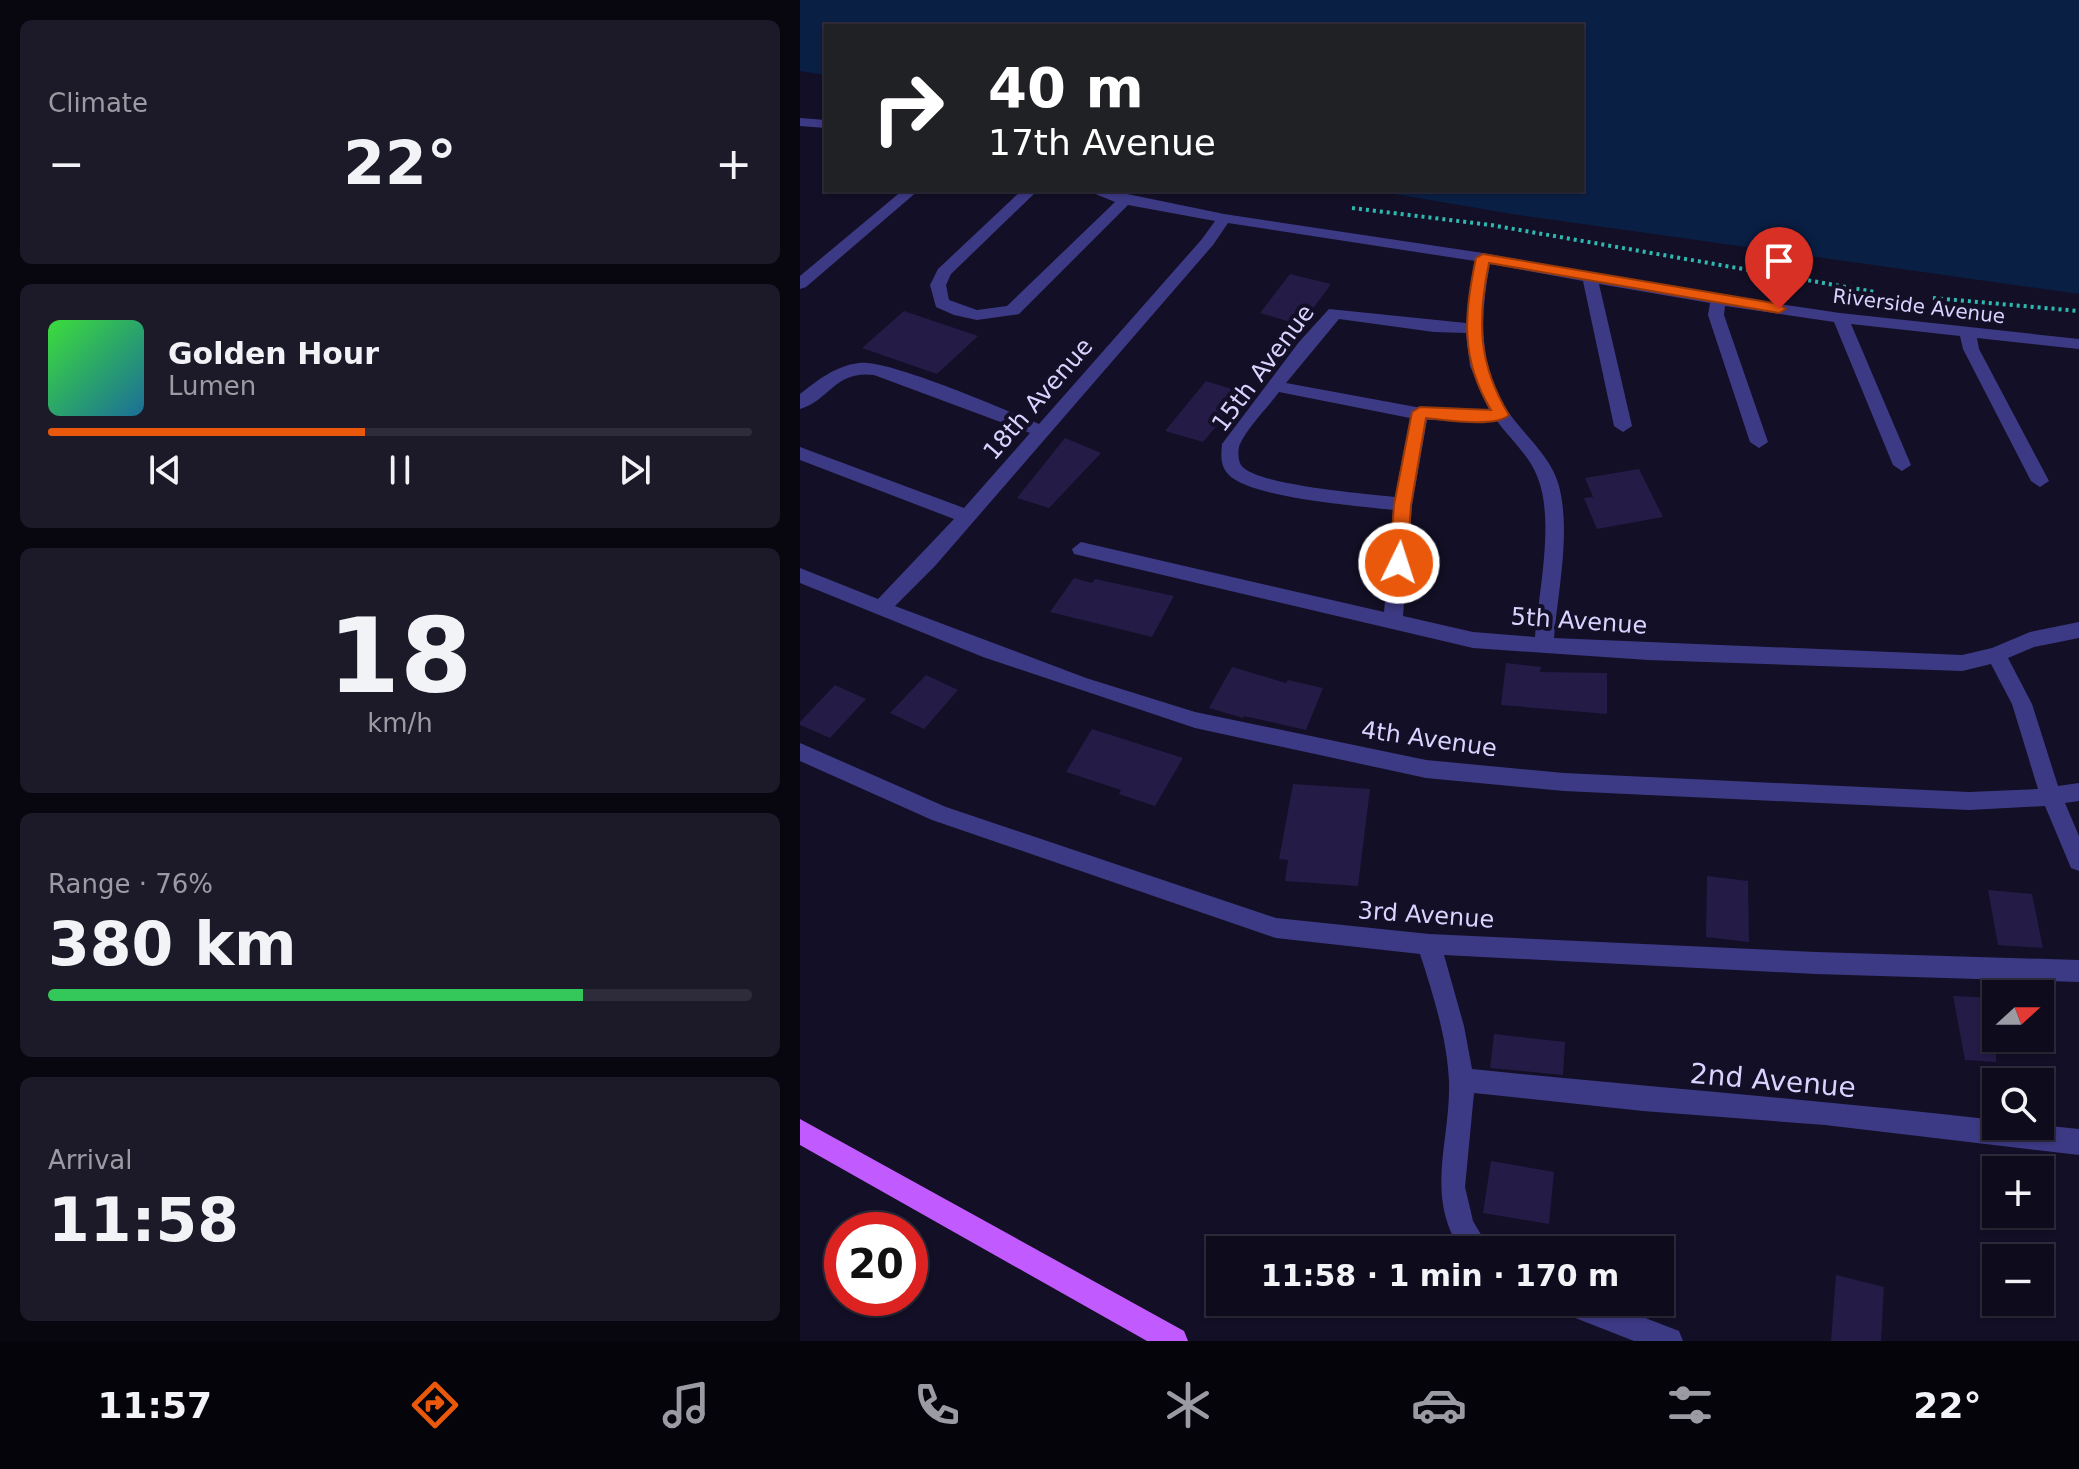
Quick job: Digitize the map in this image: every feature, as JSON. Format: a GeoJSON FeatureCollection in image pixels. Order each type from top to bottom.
{"type":"FeatureCollection","features":[{"type":"Feature","properties":{"kind":"main road"},"geometry":{"type":"LineString","coordinates":[[800,1131],[1174,1341]]}},
{"type":"Feature","properties":{"kind":"lane"},"geometry":{"type":"LineString","coordinates":[[800,141],[814,123]]}},
{"type":"Feature","properties":{"kind":"lane"},"geometry":{"type":"LineString","coordinates":[[800,284],[910,192]]}},
{"type":"Feature","properties":{"kind":"lane"},"geometry":{"type":"LineString","coordinates":[[1029,192],[944,272],[938,285],[942,303],[967,314],[998,314],[1013,310],[1125,200]]}},
{"type":"Feature","properties":{"kind":"lane","name":"Riverside Avenue"},"geometry":{"type":"LineString","coordinates":[[1099,192],[1125,200],[1224,218],[1483,258],[1718,300],[1840,318],[2079,344]]}},
{"type":"Feature","properties":{"kind":"lane","name":"18th Avenue"},"geometry":{"type":"LineString","coordinates":[[882,607],[928,561],[1208,242],[1224,218]]}},
{"type":"Feature","properties":{"kind":"lane"},"geometry":{"type":"LineString","coordinates":[[1483,258],[1473,302],[1472,328],[1485,388],[1501,415],[1531,451],[1550,486],[1552,501],[1544,644]]}},
{"type":"Feature","properties":{"kind":"lane"},"geometry":{"type":"LineString","coordinates":[[1591,277],[1623,426]]}},
{"type":"Feature","properties":{"kind":"lane"},"geometry":{"type":"LineString","coordinates":[[1718,300],[1716,315],[1759,442]]}},
{"type":"Feature","properties":{"kind":"lane","name":"15th Avenue"},"geometry":{"type":"LineString","coordinates":[[1403,505],[1254,481],[1239,474],[1228,457],[1231,444],[1305,346],[1335,313],[1434,327],[1472,328]]}},
{"type":"Feature","properties":{"kind":"lane"},"geometry":{"type":"LineString","coordinates":[[1840,318],[1902,465]]}},
{"type":"Feature","properties":{"kind":"lane"},"geometry":{"type":"LineString","coordinates":[[1968,333],[1971,349],[2040,481]]}},
{"type":"Feature","properties":{"kind":"lane"},"geometry":{"type":"LineString","coordinates":[[800,403],[834,376],[845,371],[868,369],[946,394],[1041,431]]}},
{"type":"Feature","properties":{"kind":"lane"},"geometry":{"type":"LineString","coordinates":[[1276,386],[1420,412],[1468,417],[1501,415]]}},
{"type":"Feature","properties":{"kind":"lane"},"geometry":{"type":"LineString","coordinates":[[1393,621],[1403,505],[1420,412]]}},
{"type":"Feature","properties":{"kind":"lane"},"geometry":{"type":"LineString","coordinates":[[800,453],[966,516]]}},
{"type":"Feature","properties":{"kind":"lane","name":"5th Avenue"},"geometry":{"type":"LineString","coordinates":[[1081,549],[1473,640],[1648,652],[1962,663],[1996,655],[2030,640],[2079,630]]}},
{"type":"Feature","properties":{"kind":"lane","name":"4th Avenue"},"geometry":{"type":"LineString","coordinates":[[800,575],[990,652],[1195,720],[1426,769],[1564,782],[1969,801],[2025,800],[2079,792]]}},
{"type":"Feature","properties":{"kind":"lane"},"geometry":{"type":"LineString","coordinates":[[1996,655],[2022,704],[2051,796],[2079,861]]}},
{"type":"Feature","properties":{"kind":"lane","name":"3rd Avenue"},"geometry":{"type":"LineString","coordinates":[[800,752],[940,814],[1026,846],[1276,928],[1429,944],[1816,963],[2079,971]]}},
{"type":"Feature","properties":{"kind":"lane"},"geometry":{"type":"LineString","coordinates":[[1429,944],[1454,1025],[1462,1080],[1454,1144],[1454,1195],[1455,1210],[1465,1236]]}},
{"type":"Feature","properties":{"kind":"lane","name":"2nd Avenue"},"geometry":{"type":"LineString","coordinates":[[1462,1080],[1643,1099],[1825,1113],[2079,1142]]}},
{"type":"Feature","properties":{"kind":"lane"},"geometry":{"type":"LineString","coordinates":[[1606,1316],[1669,1341]]}},
{"type":"Feature","properties":{"kind":"path"},"geometry":{"type":"LineString","coordinates":[[1349,208],[1491,225],[1886,294]]}},
{"type":"Feature","properties":{"kind":"path"},"geometry":{"type":"LineString","coordinates":[[1931,298],[2079,311]]}},
{"type":"Feature","properties":{"kind":"water"},"geometry":{"type":"Polygon","coordinates":[[[800,0],[2079,0],[2079,294],[1512,214],[1383,192],[1584,192],[1584,24],[824,24],[824,75],[800,71],[800,0]]]}},
{"type":"Feature","properties":{"kind":"building"},"geometry":{"type":"Polygon","coordinates":[[[1290,274],[1331,284],[1301,325],[1260,313],[1290,274]]]}},
{"type":"Feature","properties":{"kind":"building"},"geometry":{"type":"Polygon","coordinates":[[[904,311],[978,336],[937,374],[862,348],[904,311]]]}},
{"type":"Feature","properties":{"kind":"building"},"geometry":{"type":"Polygon","coordinates":[[[1206,381],[1245,393],[1203,442],[1165,431],[1206,381]]]}},
{"type":"Feature","properties":{"kind":"building"},"geometry":{"type":"Polygon","coordinates":[[[1065,438],[1101,453],[1049,508],[1017,498],[1065,438]]]}},
{"type":"Feature","properties":{"kind":"building"},"geometry":{"type":"Polygon","coordinates":[[[1639,469],[1663,517],[1597,529],[1584,498],[1593,497],[1585,478],[1639,469]]]}},
{"type":"Feature","properties":{"kind":"building"},"geometry":{"type":"Polygon","coordinates":[[[1074,578],[1092,583],[1095,579],[1174,596],[1152,637],[1050,612],[1074,578]]]}},
{"type":"Feature","properties":{"kind":"building"},"geometry":{"type":"Polygon","coordinates":[[[1506,663],[1541,667],[1540,672],[1607,673],[1607,714],[1501,705],[1506,663]]]}},
{"type":"Feature","properties":{"kind":"building"},"geometry":{"type":"Polygon","coordinates":[[[1232,667],[1286,683],[1288,680],[1323,688],[1306,730],[1209,708],[1232,667]]]}},
{"type":"Feature","properties":{"kind":"building"},"geometry":{"type":"Polygon","coordinates":[[[926,675],[958,690],[924,729],[890,713],[926,675]]]}},
{"type":"Feature","properties":{"kind":"building"},"geometry":{"type":"Polygon","coordinates":[[[835,685],[866,699],[830,738],[800,725],[800,722],[835,685]]]}},
{"type":"Feature","properties":{"kind":"building"},"geometry":{"type":"Polygon","coordinates":[[[1092,729],[1183,758],[1155,806],[1119,794],[1121,790],[1066,772],[1092,729]]]}},
{"type":"Feature","properties":{"kind":"building"},"geometry":{"type":"Polygon","coordinates":[[[1293,784],[1370,789],[1358,886],[1285,881],[1288,860],[1279,859],[1293,784]]]}},
{"type":"Feature","properties":{"kind":"building"},"geometry":{"type":"Polygon","coordinates":[[[1707,876],[1748,881],[1749,942],[1706,937],[1707,876]]]}},
{"type":"Feature","properties":{"kind":"building"},"geometry":{"type":"Polygon","coordinates":[[[1988,890],[2032,894],[2043,948],[1998,945],[1988,890]]]}},
{"type":"Feature","properties":{"kind":"building"},"geometry":{"type":"Polygon","coordinates":[[[1953,996],[1982,997],[1982,1052],[1996,1052],[1996,1062],[1965,1060],[1953,996]]]}},
{"type":"Feature","properties":{"kind":"building"},"geometry":{"type":"Polygon","coordinates":[[[1494,1034],[1565,1042],[1563,1075],[1490,1068],[1494,1034]]]}},
{"type":"Feature","properties":{"kind":"building"},"geometry":{"type":"Polygon","coordinates":[[[1491,1161],[1554,1172],[1549,1224],[1483,1213],[1491,1161]]]}},
{"type":"Feature","properties":{"kind":"building"},"geometry":{"type":"Polygon","coordinates":[[[1836,1275],[1884,1287],[1881,1341],[1831,1341],[1836,1275]]]}},
{"type":"Feature","properties":{"kind":"route"},"geometry":{"type":"LineString","coordinates":[[1399,563],[1403,505],[1420,412],[1468,417],[1501,415],[1485,388],[1472,328],[1473,302],[1483,258],[1779,309]]}}]}
